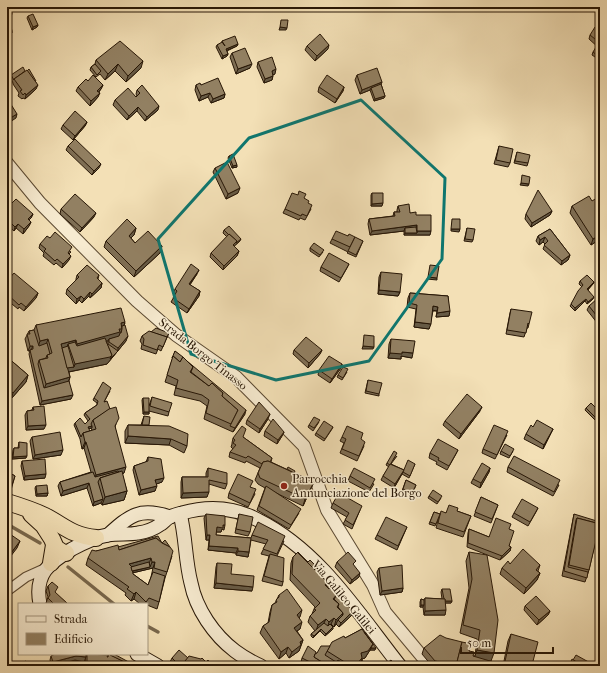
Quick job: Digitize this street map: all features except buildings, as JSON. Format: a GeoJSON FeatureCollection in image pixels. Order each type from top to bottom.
{"type":"FeatureCollection","features":[{"type":"Feature","properties":{"kind":"highway"},"geometry":{"type":"LineString","coordinates":[[14,505],[44,515],[78,535],[102,537]]}},
{"type":"Feature","properties":{"kind":"highway"},"geometry":{"type":"LineString","coordinates":[[14,505],[43,525],[52,539],[64,549]]}},
{"type":"Feature","properties":{"kind":"highway"},"geometry":{"type":"LineString","coordinates":[[49,565],[72,540],[69,531]]}},
{"type":"Feature","properties":{"kind":"main road","name":"Via Galileo Galilei"},"geometry":{"type":"LineString","coordinates":[[64,549],[102,537],[137,534],[159,526],[175,515],[194,510],[208,508],[240,512],[257,519],[300,546],[328,575],[400,666]]}},
{"type":"Feature","properties":{"kind":"main road","name":"Via Galileo Galilei"},"geometry":{"type":"LineString","coordinates":[[102,537],[124,520],[137,514],[156,512],[175,515]]}},
{"type":"Feature","properties":{"kind":"main road"},"geometry":{"type":"LineString","coordinates":[[156,512],[159,517],[159,526]]}},
{"type":"Feature","properties":{"kind":"main road"},"geometry":{"type":"LineString","coordinates":[[175,515],[183,525],[191,584],[200,608],[214,631],[225,643],[235,652],[261,666]]}},
{"type":"Feature","properties":{"kind":"main road"},"geometry":{"type":"LineString","coordinates":[[124,520],[124,530],[126,534]]}},
{"type":"Feature","properties":{"kind":"main road"},"geometry":{"type":"LineString","coordinates":[[40,603],[38,595],[39,585],[49,565]]}},
{"type":"Feature","properties":{"kind":"main road"},"geometry":{"type":"LineString","coordinates":[[139,655],[158,666]]}},
{"type":"Feature","properties":{"kind":"street","name":"Strada Borgo Tinasso"},"geometry":{"type":"LineString","coordinates":[[7,163],[40,203],[137,301],[176,335],[236,377],[304,446],[327,510],[373,585],[385,612],[430,666]]}},
{"type":"Feature","properties":{"kind":"street"},"geometry":{"type":"LineString","coordinates":[[7,591],[26,577],[49,565]]}},
{"type":"Feature","properties":{"kind":"highlighted area"},"geometry":{"type":"Polygon","coordinates":[[[361,100],[445,178],[442,259],[369,361],[276,380],[191,354],[158,239],[249,138],[361,100]]]}},
{"type":"Feature","properties":{"kind":"waterway"},"geometry":{"type":"LineString","coordinates":[[7,524],[40,543]]}},
{"type":"Feature","properties":{"kind":"waterway"},"geometry":{"type":"LineString","coordinates":[[68,567],[113,603]]}},
{"type":"Feature","properties":{"kind":"waterway"},"geometry":{"type":"LineString","coordinates":[[148,627],[158,632]]}},
{"type":"Feature","properties":{"kind":"place","name":"Parrocchia Annunciazione del Borgo"},"geometry":{"type":"Point","coordinates":[284,486]}}]}
